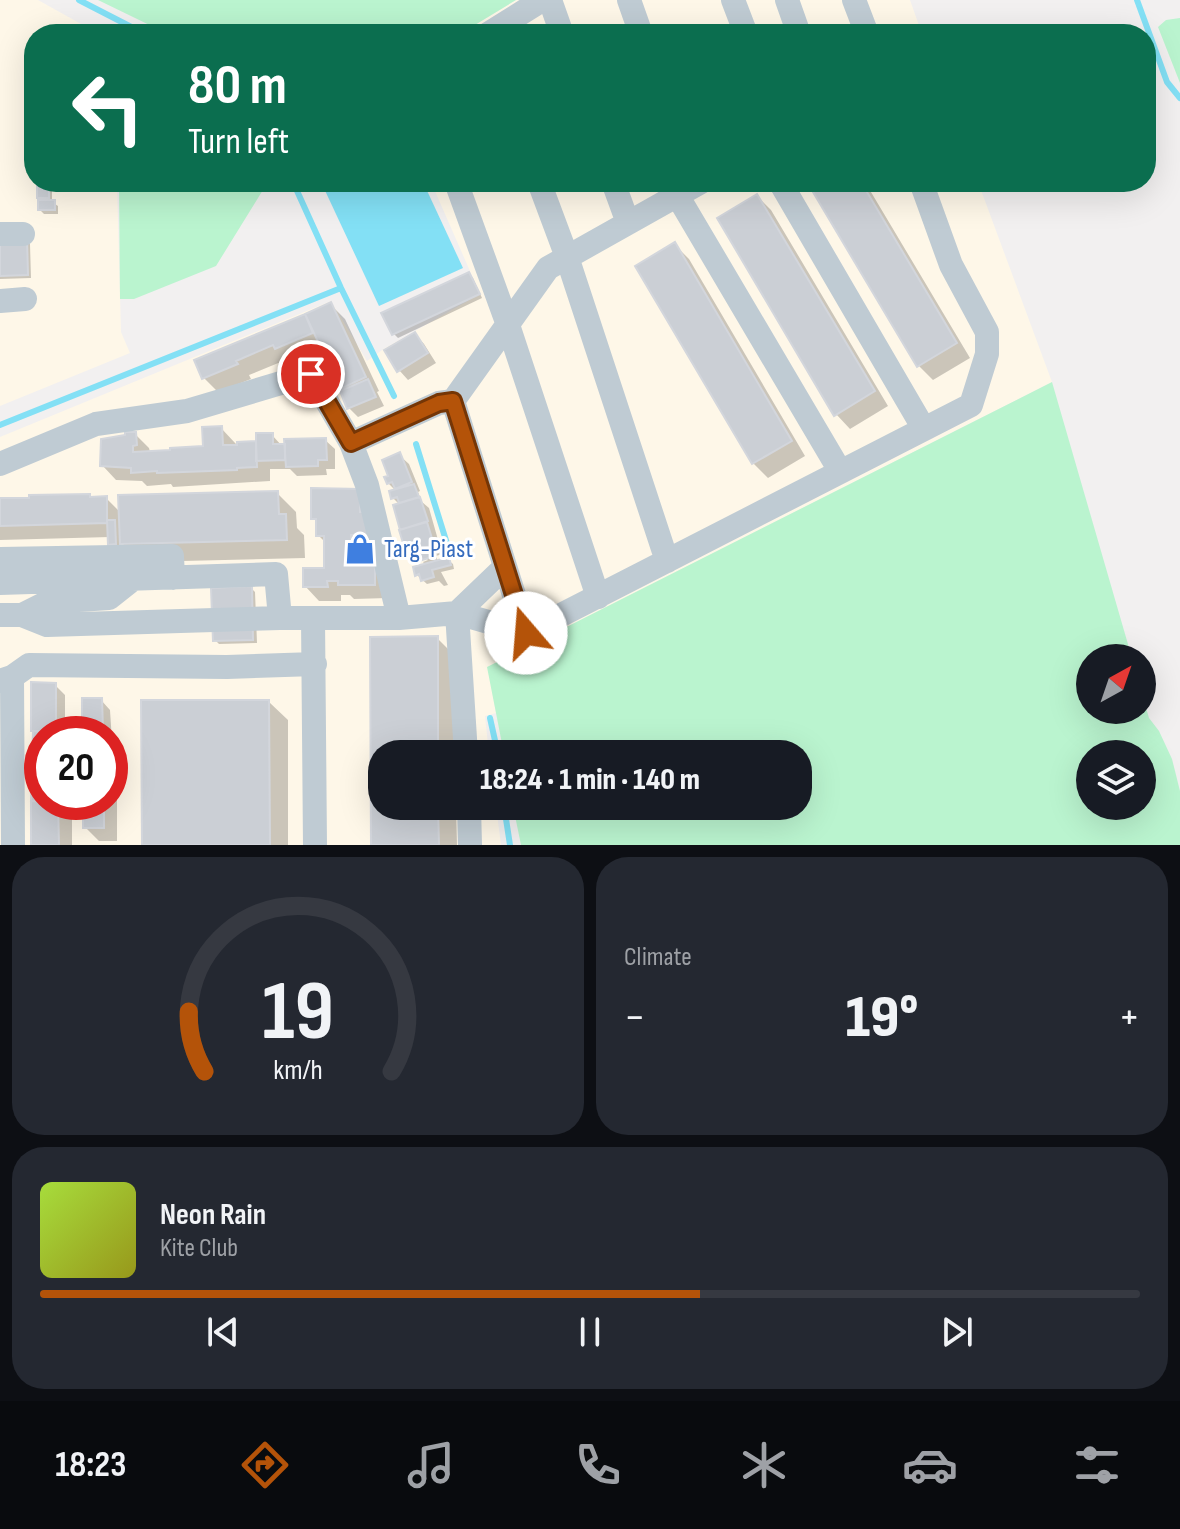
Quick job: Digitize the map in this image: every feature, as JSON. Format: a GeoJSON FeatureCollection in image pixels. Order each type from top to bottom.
{"type":"FeatureCollection","features":[{"type":"Feature","properties":{"kind":"lane"},"geometry":{"type":"LineString","coordinates":[[504,24],[542,0]]}},
{"type":"Feature","properties":{"kind":"lane"},"geometry":{"type":"LineString","coordinates":[[550,0],[558,24]]}},
{"type":"Feature","properties":{"kind":"lane"},"geometry":{"type":"LineString","coordinates":[[629,0],[637,24]]}},
{"type":"Feature","properties":{"kind":"lane"},"geometry":{"type":"LineString","coordinates":[[733,0],[742,24]]}},
{"type":"Feature","properties":{"kind":"lane"},"geometry":{"type":"LineString","coordinates":[[787,0],[795,24]]}},
{"type":"Feature","properties":{"kind":"lane"},"geometry":{"type":"LineString","coordinates":[[854,0],[863,24]]}},
{"type":"Feature","properties":{"kind":"lane"},"geometry":{"type":"LineString","coordinates":[[460,192],[508,325],[598,597]]}},
{"type":"Feature","properties":{"kind":"lane"},"geometry":{"type":"LineString","coordinates":[[543,192],[667,561]]}},
{"type":"Feature","properties":{"kind":"lane"},"geometry":{"type":"LineString","coordinates":[[617,192],[628,223]]}},
{"type":"Feature","properties":{"kind":"lane"},"geometry":{"type":"LineString","coordinates":[[351,443],[439,403],[453,401],[548,268],[682,192]]}},
{"type":"Feature","properties":{"kind":"lane"},"geometry":{"type":"LineString","coordinates":[[695,192],[840,471]]}},
{"type":"Feature","properties":{"kind":"lane"},"geometry":{"type":"LineString","coordinates":[[786,192],[924,429]]}},
{"type":"Feature","properties":{"kind":"lane"},"geometry":{"type":"LineString","coordinates":[[11,615],[47,625],[399,618],[457,613],[526,633],[971,405],[987,354],[987,332],[951,265],[925,192]]}},
{"type":"Feature","properties":{"kind":"lane"},"geometry":{"type":"LineString","coordinates":[[0,301],[25,299]]}},
{"type":"Feature","properties":{"kind":"lane"},"geometry":{"type":"LineString","coordinates":[[0,464],[96,424],[187,411],[311,374],[351,443],[367,485],[399,618]]}},
{"type":"Feature","properties":{"kind":"lane"},"geometry":{"type":"LineString","coordinates":[[453,401],[526,633]]}},
{"type":"Feature","properties":{"kind":"lane"},"geometry":{"type":"LineString","coordinates":[[0,559],[172,556],[173,578]]}},
{"type":"Feature","properties":{"kind":"lane"},"geometry":{"type":"LineString","coordinates":[[465,740],[457,613],[505,567]]}},
{"type":"Feature","properties":{"kind":"lane"},"geometry":{"type":"LineString","coordinates":[[0,583],[276,574],[280,618]]}},
{"type":"Feature","properties":{"kind":"lane"},"geometry":{"type":"LineString","coordinates":[[11,615],[48,602],[109,598],[133,579]]}},
{"type":"Feature","properties":{"kind":"lane"},"geometry":{"type":"LineString","coordinates":[[313,618],[315,845]]}},
{"type":"Feature","properties":{"kind":"lane"},"geometry":{"type":"LineString","coordinates":[[13,845],[6,679],[29,665],[227,667],[315,664]]}},
{"type":"Feature","properties":{"kind":"lane"},"geometry":{"type":"LineString","coordinates":[[469,820],[470,845]]}},
{"type":"Feature","properties":{"kind":"shaded area"},"geometry":{"type":"Polygon","coordinates":[[[0,0],[38,0],[81,24],[24,24],[24,192],[117,192],[121,332],[130,353],[0,406],[0,0]]]}},
{"type":"Feature","properties":{"kind":"shaded area"},"geometry":{"type":"Polygon","coordinates":[[[516,0],[910,0],[918,24],[476,24],[516,0]]]}},
{"type":"Feature","properties":{"kind":"shaded area","name":"Targ-Piast"},"geometry":{"type":"Polygon","coordinates":[[[435,192],[982,192],[1052,382],[488,667],[496,713],[485,716],[488,740],[368,740],[368,820],[498,820],[501,845],[0,845],[0,437],[331,301],[367,361],[480,294],[435,192]]]}},
{"type":"Feature","properties":{"kind":"green space"},"geometry":{"type":"Polygon","coordinates":[[[98,0],[516,0],[476,24],[147,24],[98,0]]]}},
{"type":"Feature","properties":{"kind":"green space"},"geometry":{"type":"Polygon","coordinates":[[[1180,18],[1180,83],[1158,27],[1166,20],[1180,18]]]}},
{"type":"Feature","properties":{"kind":"green space"},"geometry":{"type":"Polygon","coordinates":[[[119,192],[262,192],[216,266],[134,299],[120,299],[119,192]]]}},
{"type":"Feature","properties":{"kind":"green space"},"geometry":{"type":"Polygon","coordinates":[[[1052,382],[1128,644],[1076,644],[1076,724],[1154,724],[1172,759],[1180,791],[1180,845],[521,845],[516,820],[812,820],[812,740],[501,740],[487,667],[1052,382]]]}},
{"type":"Feature","properties":{"kind":"water"},"geometry":{"type":"Polygon","coordinates":[[[326,192],[428,192],[463,268],[379,306],[326,192]]]}},
{"type":"Feature","properties":{"kind":"building"},"geometry":{"type":"Polygon","coordinates":[[[37,192],[49,192],[49,198],[37,198],[37,192]]]}},
{"type":"Feature","properties":{"kind":"building"},"geometry":{"type":"Polygon","coordinates":[[[813,192],[867,192],[957,343],[917,367],[813,192]]]}},
{"type":"Feature","properties":{"kind":"building"},"geometry":{"type":"Polygon","coordinates":[[[757,194],[875,391],[834,416],[717,218],[757,194]]]}},
{"type":"Feature","properties":{"kind":"building"},"geometry":{"type":"Polygon","coordinates":[[[38,200],[55,200],[55,210],[38,210],[38,200]]]}},
{"type":"Feature","properties":{"kind":"building"},"geometry":{"type":"Polygon","coordinates":[[[27,238],[28,275],[0,276],[0,239],[27,238]]]}},
{"type":"Feature","properties":{"kind":"building"},"geometry":{"type":"Polygon","coordinates":[[[675,242],[792,441],[752,464],[635,266],[675,242]]]}},
{"type":"Feature","properties":{"kind":"building"},"geometry":{"type":"Polygon","coordinates":[[[469,272],[480,294],[392,335],[381,313],[469,272]]]}},
{"type":"Feature","properties":{"kind":"building"},"geometry":{"type":"Polygon","coordinates":[[[331,302],[366,377],[340,389],[305,314],[331,302]]]}},
{"type":"Feature","properties":{"kind":"building"},"geometry":{"type":"Polygon","coordinates":[[[305,314],[313,333],[275,349],[273,345],[202,379],[194,360],[305,314]]]}},
{"type":"Feature","properties":{"kind":"building"},"geometry":{"type":"Polygon","coordinates":[[[415,332],[428,353],[397,372],[384,350],[415,332]]]}},
{"type":"Feature","properties":{"kind":"building"},"geometry":{"type":"Polygon","coordinates":[[[368,379],[376,397],[347,409],[340,391],[368,379]]]}},
{"type":"Feature","properties":{"kind":"building"},"geometry":{"type":"Polygon","coordinates":[[[222,426],[223,445],[256,441],[257,467],[131,473],[131,468],[100,466],[101,439],[136,432],[137,445],[133,446],[133,452],[170,450],[203,446],[202,427],[222,426]]]}},
{"type":"Feature","properties":{"kind":"building"},"geometry":{"type":"Polygon","coordinates":[[[256,433],[273,433],[273,444],[285,444],[285,460],[256,461],[256,433]]]}},
{"type":"Feature","properties":{"kind":"building"},"geometry":{"type":"Polygon","coordinates":[[[326,438],[327,460],[318,460],[318,466],[286,467],[284,439],[326,438]]]}},
{"type":"Feature","properties":{"kind":"building"},"geometry":{"type":"Polygon","coordinates":[[[400,452],[412,482],[395,489],[392,482],[387,484],[384,477],[388,476],[382,460],[400,452]]]}},
{"type":"Feature","properties":{"kind":"building"},"geometry":{"type":"Polygon","coordinates":[[[414,484],[419,497],[399,503],[397,497],[391,499],[389,491],[414,484]]]}},
{"type":"Feature","properties":{"kind":"building"},"geometry":{"type":"Polygon","coordinates":[[[311,488],[360,489],[360,512],[369,512],[369,535],[351,535],[351,551],[375,551],[375,585],[338,585],[338,581],[327,581],[328,587],[303,587],[303,568],[324,568],[324,536],[316,536],[316,519],[311,519],[311,488]]]}},
{"type":"Feature","properties":{"kind":"building"},"geometry":{"type":"Polygon","coordinates":[[[278,491],[279,514],[286,514],[287,540],[120,544],[118,495],[278,491]]]}},
{"type":"Feature","properties":{"kind":"building"},"geometry":{"type":"Polygon","coordinates":[[[90,494],[90,497],[107,496],[107,523],[0,526],[0,498],[90,494]]]}},
{"type":"Feature","properties":{"kind":"building"},"geometry":{"type":"Polygon","coordinates":[[[420,497],[428,521],[400,530],[393,505],[420,497]]]}},
{"type":"Feature","properties":{"kind":"building"},"geometry":{"type":"Polygon","coordinates":[[[107,520],[115,520],[116,544],[108,545],[107,520]]]}},
{"type":"Feature","properties":{"kind":"building"},"geometry":{"type":"Polygon","coordinates":[[[427,522],[434,545],[415,551],[413,543],[404,546],[399,530],[427,522]]]}},
{"type":"Feature","properties":{"kind":"building"},"geometry":{"type":"Polygon","coordinates":[[[432,547],[435,556],[419,561],[416,551],[432,547]]]}},
{"type":"Feature","properties":{"kind":"building"},"geometry":{"type":"Polygon","coordinates":[[[449,557],[451,565],[432,570],[434,577],[421,581],[419,574],[415,576],[413,567],[449,557]]]}},
{"type":"Feature","properties":{"kind":"building"},"geometry":{"type":"Polygon","coordinates":[[[252,586],[253,640],[213,641],[211,588],[252,586]]]}},
{"type":"Feature","properties":{"kind":"building"},"geometry":{"type":"Polygon","coordinates":[[[438,636],[438,740],[370,740],[370,637],[438,636]]]}},
{"type":"Feature","properties":{"kind":"building"},"geometry":{"type":"Polygon","coordinates":[[[31,682],[56,683],[56,716],[31,716],[31,682]]]}},
{"type":"Feature","properties":{"kind":"building"},"geometry":{"type":"Polygon","coordinates":[[[82,698],[102,698],[103,716],[82,716],[82,698]]]}},
{"type":"Feature","properties":{"kind":"building"},"geometry":{"type":"Polygon","coordinates":[[[141,700],[269,700],[270,845],[142,845],[141,700]]]}},
{"type":"Feature","properties":{"kind":"building"},"geometry":{"type":"Polygon","coordinates":[[[31,820],[58,820],[59,845],[31,845],[31,820]]]}},
{"type":"Feature","properties":{"kind":"building"},"geometry":{"type":"Polygon","coordinates":[[[83,820],[104,820],[104,828],[83,828],[83,820]]]}},
{"type":"Feature","properties":{"kind":"building"},"geometry":{"type":"Polygon","coordinates":[[[371,820],[438,820],[439,845],[371,845],[371,820]]]}},
{"type":"Feature","properties":{"kind":"waterway"},"geometry":{"type":"LineString","coordinates":[[79,0],[126,24]]}},
{"type":"Feature","properties":{"kind":"waterway"},"geometry":{"type":"LineString","coordinates":[[1137,0],[1146,24]]}},
{"type":"Feature","properties":{"kind":"waterway"},"geometry":{"type":"LineString","coordinates":[[1156,52],[1167,82],[1180,98]]}},
{"type":"Feature","properties":{"kind":"waterway"},"geometry":{"type":"LineString","coordinates":[[298,192],[394,396]]}},
{"type":"Feature","properties":{"kind":"waterway"},"geometry":{"type":"LineString","coordinates":[[0,425],[341,288]]}},
{"type":"Feature","properties":{"kind":"waterway"},"geometry":{"type":"LineString","coordinates":[[416,444],[449,550]]}},
{"type":"Feature","properties":{"kind":"waterway"},"geometry":{"type":"LineString","coordinates":[[490,718],[495,740]]}},
{"type":"Feature","properties":{"kind":"waterway"},"geometry":{"type":"LineString","coordinates":[[506,820],[510,845]]}},
{"type":"Feature","properties":{"kind":"place","name":"Targ-Piast"},"geometry":{"type":"Point","coordinates":[360,549]}},
{"type":"Feature","properties":{"kind":"route"},"geometry":{"type":"LineString","coordinates":[[311,374],[351,443],[439,403],[453,401],[526,633]]}}]}
